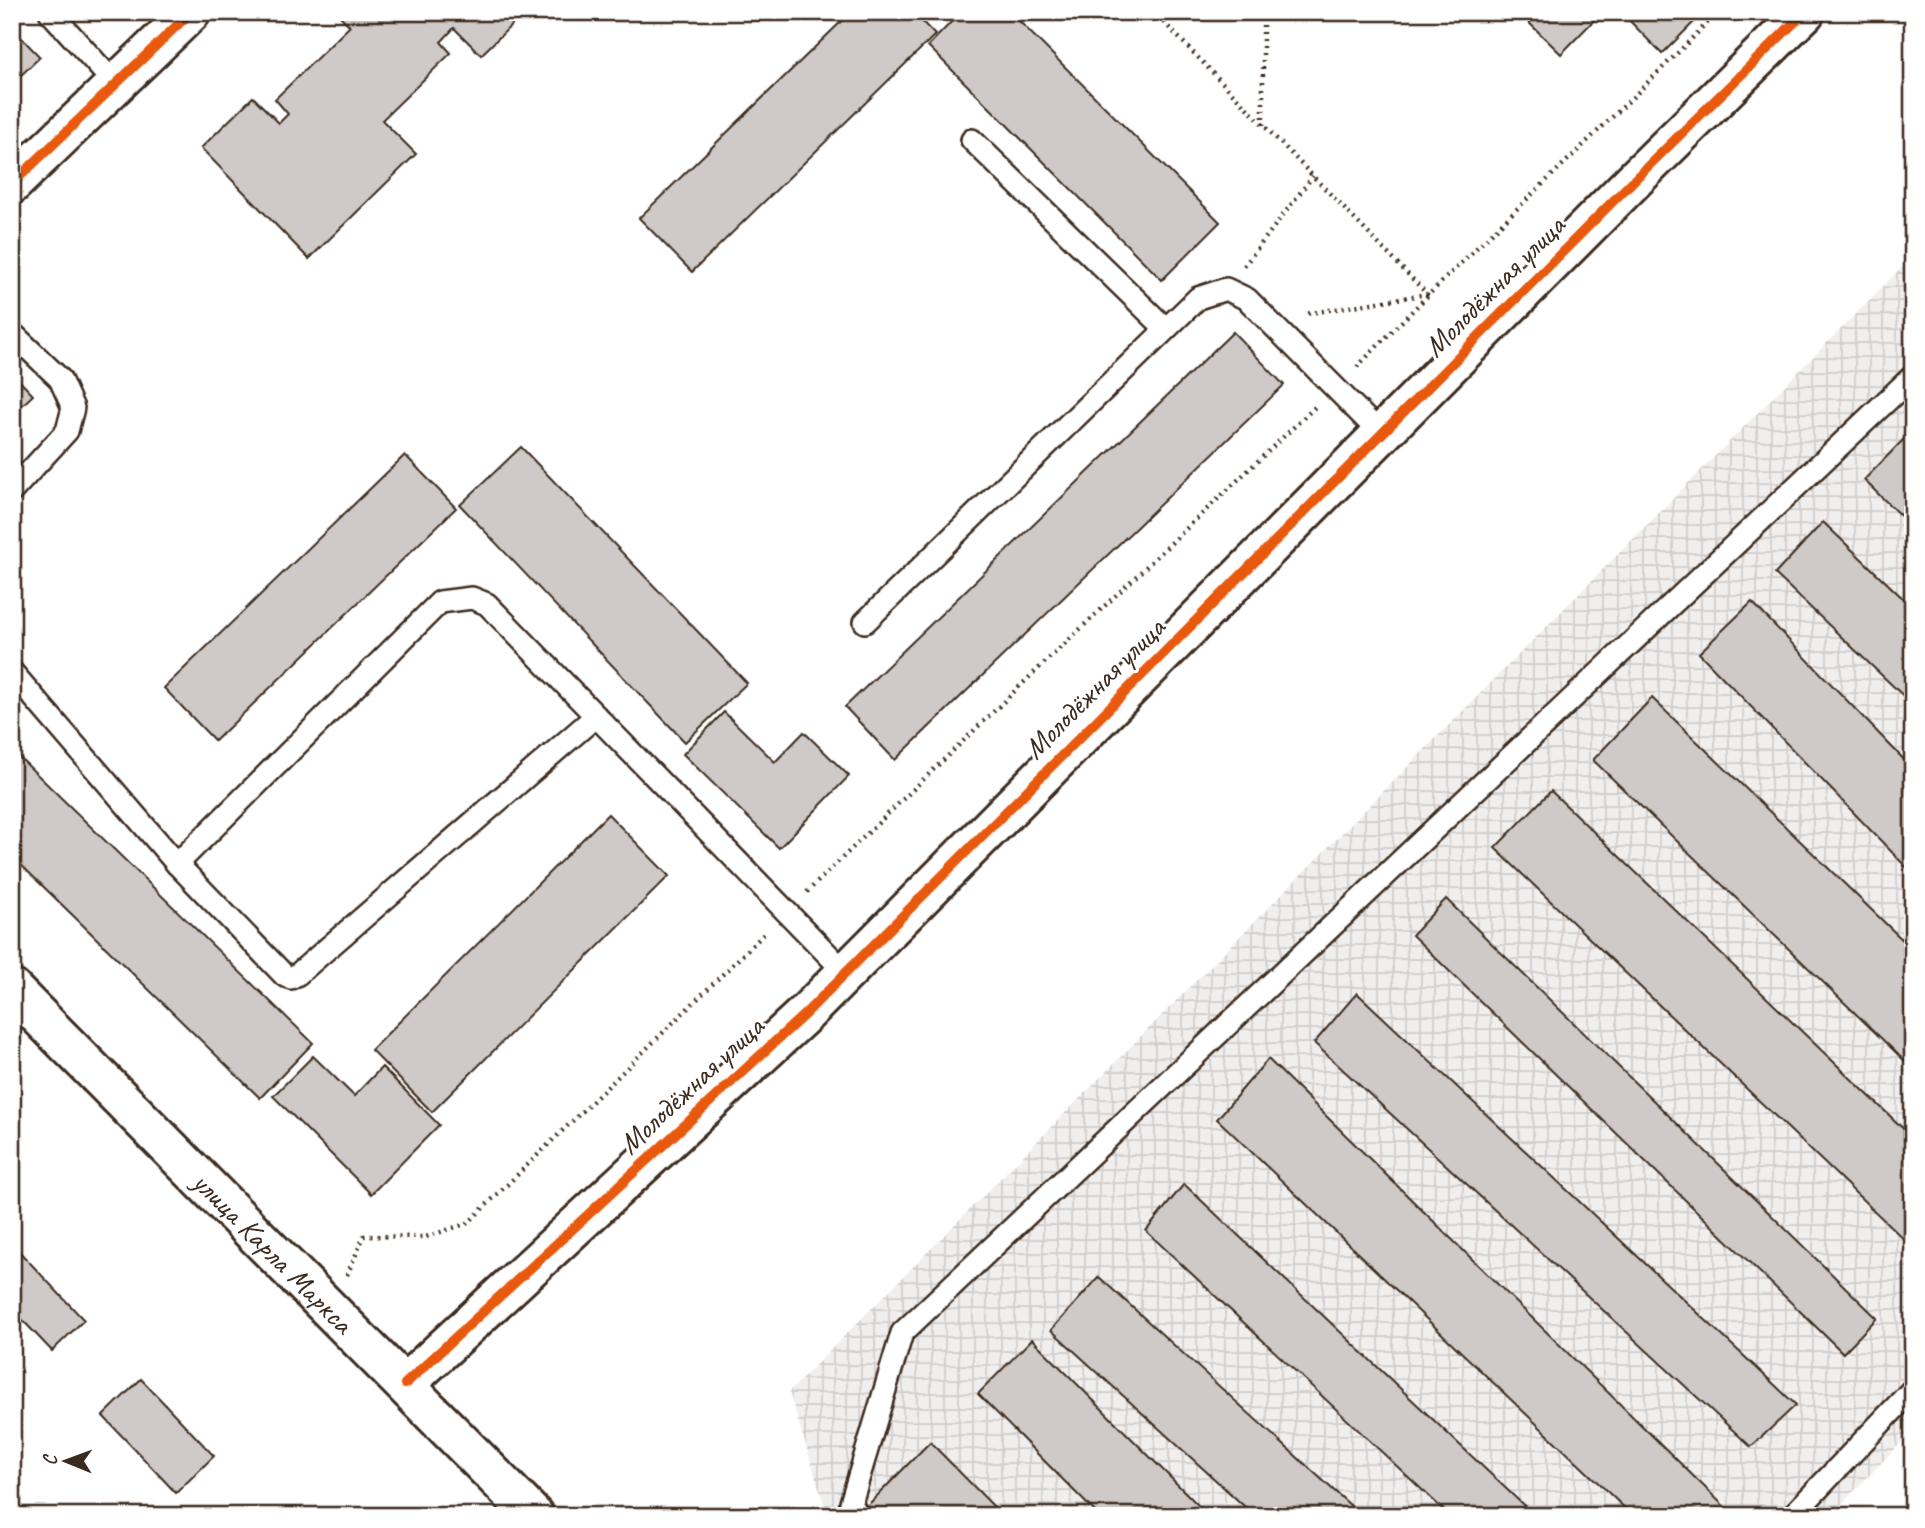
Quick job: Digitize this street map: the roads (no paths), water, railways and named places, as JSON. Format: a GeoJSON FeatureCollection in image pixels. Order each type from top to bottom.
{"type":"FeatureCollection","features":[{"type":"Feature","properties":{"kind":"street"},"geometry":{"type":"LineString","coordinates":[[12,184],[191,12]]}},
{"type":"Feature","properties":{"kind":"street","name":"Молодёжная улица"},"geometry":{"type":"LineString","coordinates":[[405,1384],[806,1013],[1638,176],[1805,12]]}},
{"type":"Feature","properties":{"kind":"street","name":"улица Карла Маркса"},"geometry":{"type":"LineString","coordinates":[[12,989],[534,1516]]}},
{"type":"Feature","properties":{"kind":"lane"},"geometry":{"type":"LineString","coordinates":[[50,12],[116,85]]}},
{"type":"Feature","properties":{"kind":"lane"},"geometry":{"type":"LineString","coordinates":[[972,140],[1166,329]]}},
{"type":"Feature","properties":{"kind":"lane"},"geometry":{"type":"LineString","coordinates":[[865,622],[1198,298],[1226,289],[1247,299],[1381,434]]}},
{"type":"Feature","properties":{"kind":"lane"},"geometry":{"type":"LineString","coordinates":[[12,334],[61,379],[73,408],[67,431],[12,491]]}},
{"type":"Feature","properties":{"kind":"lane"},"geometry":{"type":"LineString","coordinates":[[858,1516],[851,1503],[902,1333],[1913,376]]}},
{"type":"Feature","properties":{"kind":"lane"},"geometry":{"type":"LineString","coordinates":[[177,864],[440,602],[472,598],[487,604],[846,973]]}},
{"type":"Feature","properties":{"kind":"lane"},"geometry":{"type":"LineString","coordinates":[[12,672],[177,864],[285,975],[292,978],[596,716]]}},
{"type":"Feature","properties":{"kind":"lane"},"geometry":{"type":"LineString","coordinates":[[1792,1516],[1913,1389]]}}]}
